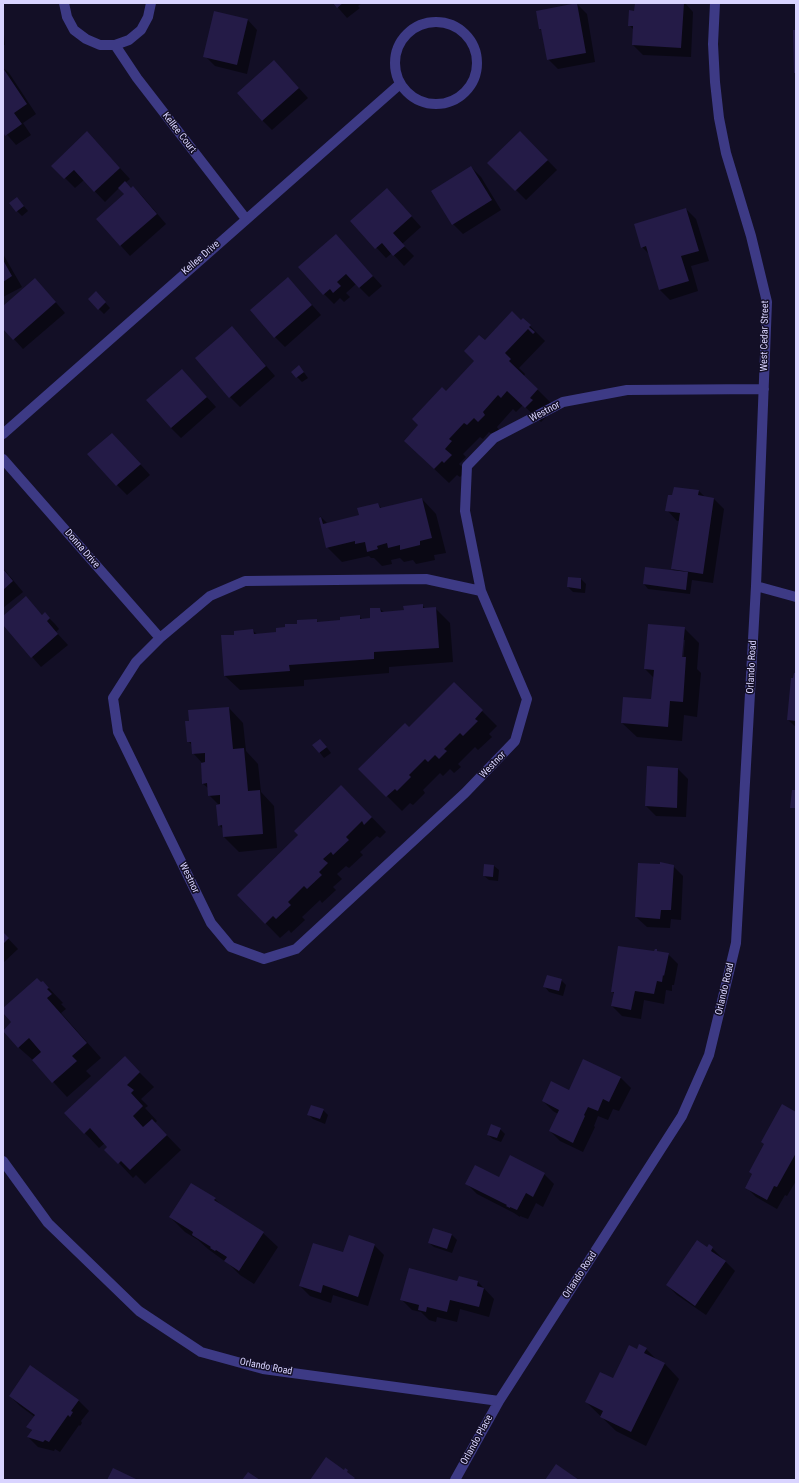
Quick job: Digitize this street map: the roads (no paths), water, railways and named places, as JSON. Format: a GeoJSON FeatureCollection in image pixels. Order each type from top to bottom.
{"type":"FeatureCollection","features":[{"type":"Feature","properties":{"kind":"street"},"geometry":{"type":"LineString","coordinates":[[64,3],[67,17],[74,30],[86,39],[100,45],[115,45],[129,40],[141,30],[148,17],[151,3]]}},
{"type":"Feature","properties":{"kind":"street","name":"West Cedar Street"},"geometry":{"type":"LineString","coordinates":[[715,3],[713,44],[719,118],[726,153],[755,250],[767,302],[756,586]]}},
{"type":"Feature","properties":{"kind":"street"},"geometry":{"type":"LineString","coordinates":[[432,22],[446,23],[458,28],[468,37],[475,49],[478,63],[476,76],[469,88],[460,98],[447,104],[433,105],[420,102],[409,94],[400,84],[396,71],[395,57],[399,44],[407,33],[419,26],[432,22]]}},
{"type":"Feature","properties":{"kind":"street","name":"Kellee Court"},"geometry":{"type":"LineString","coordinates":[[115,45],[137,78],[246,219]]}},
{"type":"Feature","properties":{"kind":"street","name":"Kellee Drive"},"geometry":{"type":"LineString","coordinates":[[3,434],[400,84]]}},
{"type":"Feature","properties":{"kind":"street","name":"Westnor"},"geometry":{"type":"LineString","coordinates":[[481,591],[426,579],[245,581],[210,596],[160,638],[136,662],[113,698],[118,732],[211,923],[231,947],[264,959],[296,949],[465,793],[516,741],[527,699],[481,591],[465,511],[467,466],[494,438],[563,402],[627,390],[764,389]]}},
{"type":"Feature","properties":{"kind":"street","name":"Donna Drive"},"geometry":{"type":"LineString","coordinates":[[3,459],[160,638]]}},
{"type":"Feature","properties":{"kind":"street"},"geometry":{"type":"LineString","coordinates":[[756,586],[796,597]]}},
{"type":"Feature","properties":{"kind":"street","name":"Orlando Road"},"geometry":{"type":"LineString","coordinates":[[3,1161],[48,1223],[139,1311],[201,1352],[263,1369],[499,1401],[682,1116],[709,1055],[736,943],[756,586]]}},
{"type":"Feature","properties":{"kind":"street","name":"Orlando Place"},"geometry":{"type":"LineString","coordinates":[[455,1480],[499,1401]]}}]}
